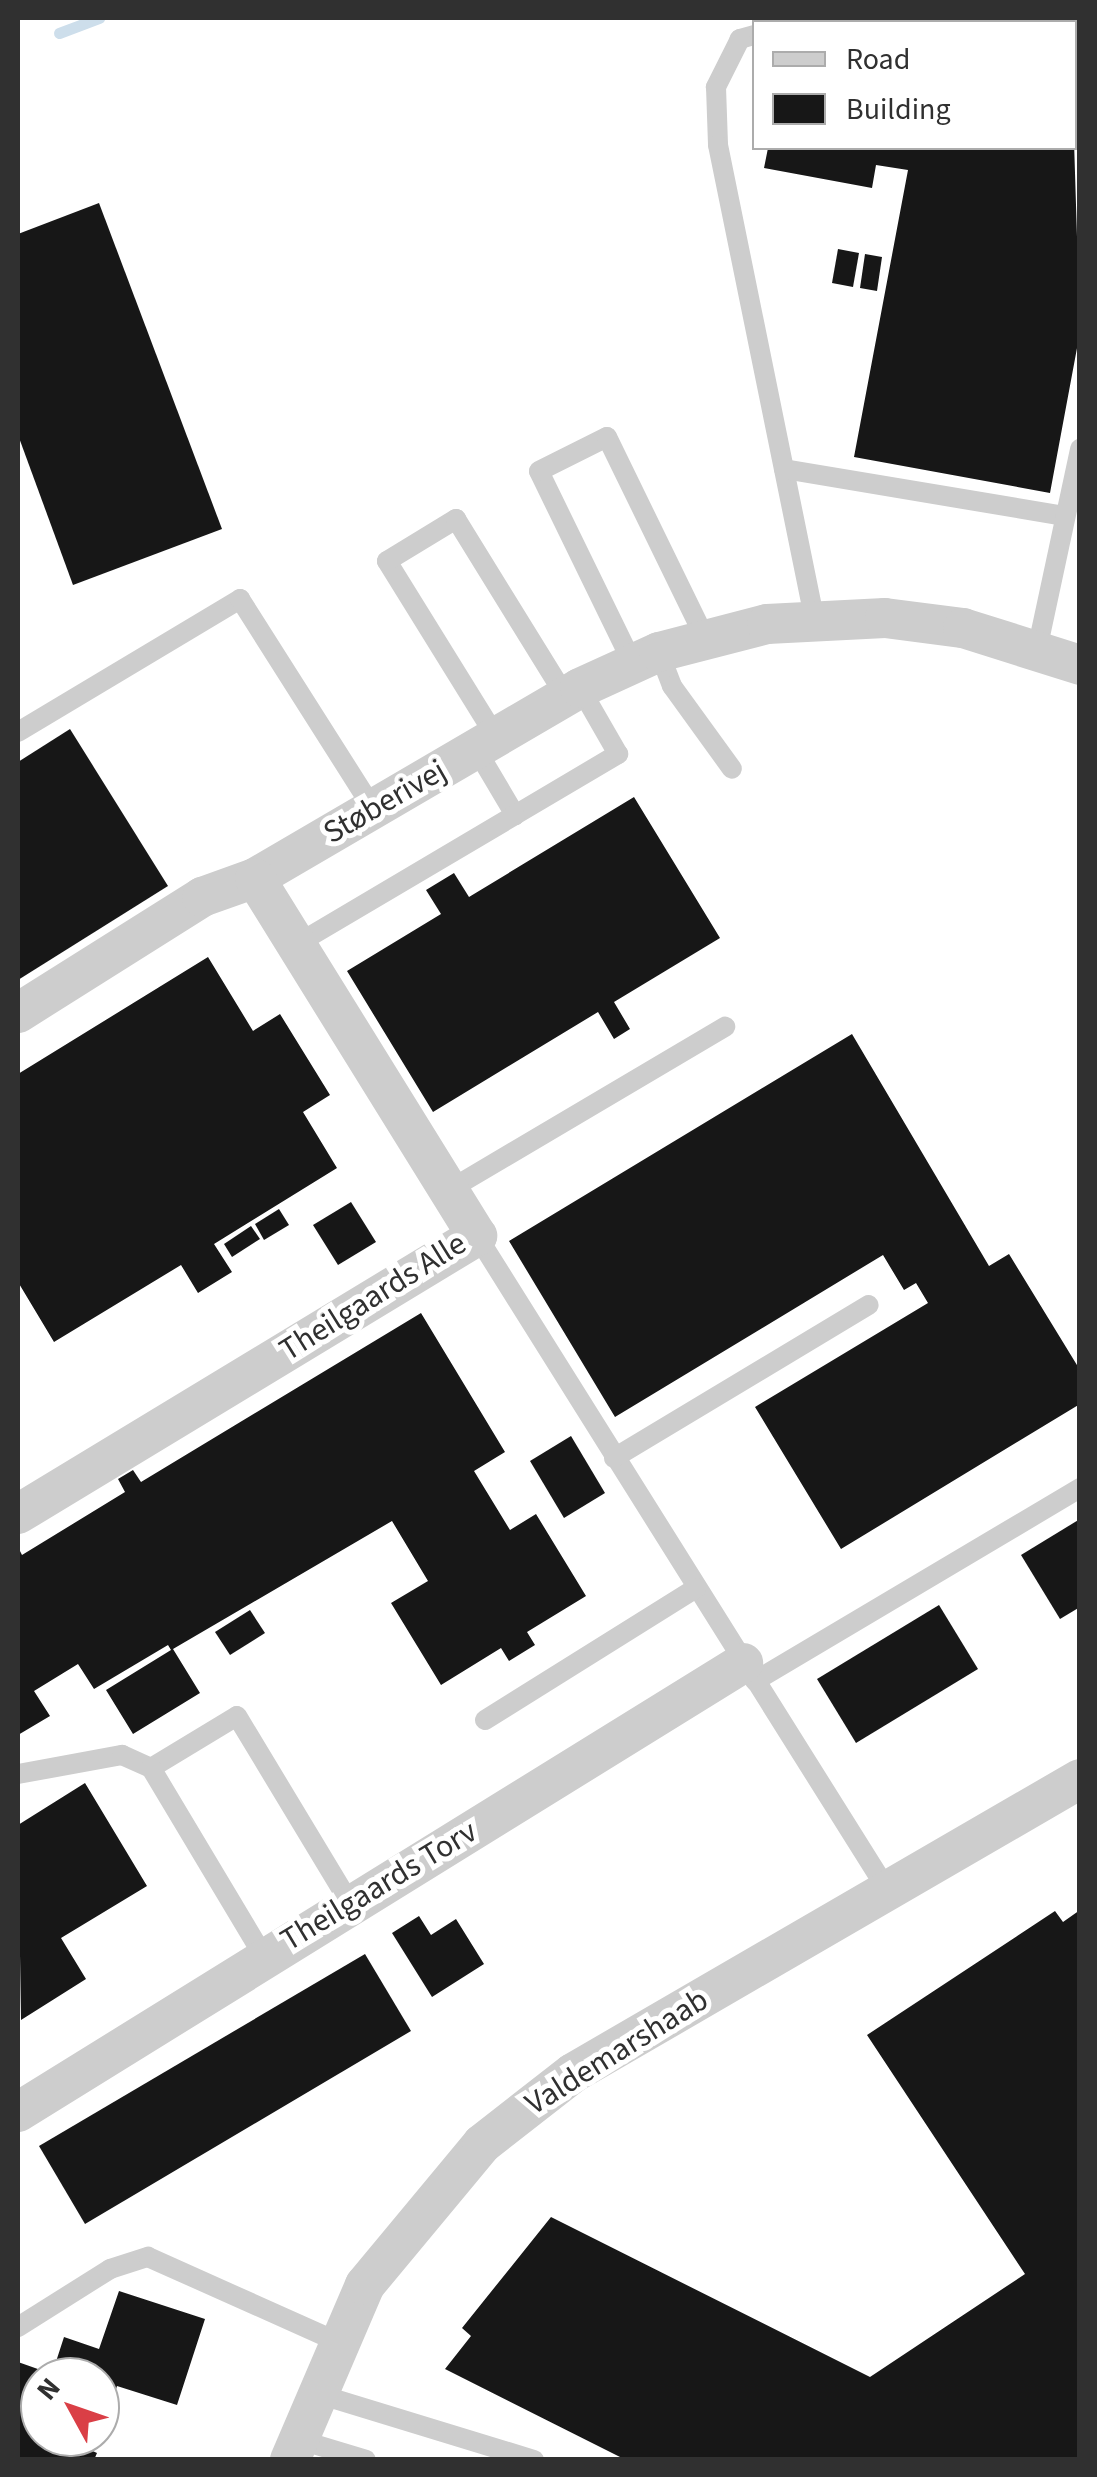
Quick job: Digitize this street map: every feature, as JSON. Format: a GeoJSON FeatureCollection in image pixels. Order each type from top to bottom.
{"type":"FeatureCollection","features":[{"type":"Feature","properties":{"kind":"street","name":"Støberivej"},"geometry":{"type":"LineString","coordinates":[[18,1013],[202,897],[256,878],[573,693],[646,657],[767,624],[815,622]]}},
{"type":"Feature","properties":{"kind":"street"},"geometry":{"type":"LineString","coordinates":[[815,622],[944,626],[1080,665]]}},
{"type":"Feature","properties":{"kind":"street","name":"Theilgaards Alle"},"geometry":{"type":"LineString","coordinates":[[18,1514],[477,1236],[256,878]]}},
{"type":"Feature","properties":{"kind":"street","name":"Theilgaards Torv"},"geometry":{"type":"LineString","coordinates":[[18,2112],[263,1955],[749,1672]]}},
{"type":"Feature","properties":{"kind":"street","name":"Valdemarshaab"},"geometry":{"type":"LineString","coordinates":[[293,2449],[336,2342],[420,2213],[525,2107],[886,1888],[1080,1779]]}},
{"type":"Feature","properties":{"kind":"lane"},"geometry":{"type":"LineString","coordinates":[[752,36],[740,39],[716,86],[718,145],[815,622]]}},
{"type":"Feature","properties":{"kind":"lane"},"geometry":{"type":"LineString","coordinates":[[705,638],[607,437],[539,470],[646,657],[732,769]]}},
{"type":"Feature","properties":{"kind":"lane"},"geometry":{"type":"LineString","coordinates":[[1038,650],[1080,449]]}},
{"type":"Feature","properties":{"kind":"lane"},"geometry":{"type":"LineString","coordinates":[[784,469],[1066,516]]}},
{"type":"Feature","properties":{"kind":"lane"},"geometry":{"type":"LineString","coordinates":[[297,944],[516,815],[618,754],[456,519],[387,561],[486,743],[516,815]]}},
{"type":"Feature","properties":{"kind":"lane"},"geometry":{"type":"LineString","coordinates":[[18,732],[240,599],[374,810]]}},
{"type":"Feature","properties":{"kind":"lane"},"geometry":{"type":"LineString","coordinates":[[449,1190],[726,1026]]}},
{"type":"Feature","properties":{"kind":"lane"},"geometry":{"type":"LineString","coordinates":[[477,1236],[886,1888]]}},
{"type":"Feature","properties":{"kind":"lane"},"geometry":{"type":"LineString","coordinates":[[614,1458],[869,1305]]}},
{"type":"Feature","properties":{"kind":"lane"},"geometry":{"type":"LineString","coordinates":[[749,1672],[1080,1488]]}},
{"type":"Feature","properties":{"kind":"lane"},"geometry":{"type":"LineString","coordinates":[[485,1720],[696,1588]]}},
{"type":"Feature","properties":{"kind":"lane"},"geometry":{"type":"LineString","coordinates":[[150,1768],[237,1716],[350,1903]]}},
{"type":"Feature","properties":{"kind":"lane"},"geometry":{"type":"LineString","coordinates":[[18,1774],[122,1755],[150,1768],[263,1955]]}},
{"type":"Feature","properties":{"kind":"lane"},"geometry":{"type":"LineString","coordinates":[[18,2327],[110,2269],[148,2256],[336,2342]]}},
{"type":"Feature","properties":{"kind":"lane"},"geometry":{"type":"LineString","coordinates":[[313,2392],[534,2460]]}},
{"type":"Feature","properties":{"kind":"lane"},"geometry":{"type":"LineString","coordinates":[[293,2449],[366,2460]]}},
{"type":"Feature","properties":{"kind":"building"},"geometry":{"type":"Polygon","coordinates":[[[768,150],[1074,150],[1080,332],[1050,493],[854,457],[908,170],[876,165],[872,188],[764,168],[768,150]]]}},
{"type":"Feature","properties":{"kind":"building"},"geometry":{"type":"Polygon","coordinates":[[[99,203],[222,529],[73,585],[18,435],[18,234],[99,203]]]}},
{"type":"Feature","properties":{"kind":"building"},"geometry":{"type":"Polygon","coordinates":[[[838,249],[859,253],[853,287],[832,283],[838,249]]]}},
{"type":"Feature","properties":{"kind":"building"},"geometry":{"type":"Polygon","coordinates":[[[865,254],[882,257],[877,291],[860,288],[865,254]]]}},
{"type":"Feature","properties":{"kind":"building"},"geometry":{"type":"Polygon","coordinates":[[[70,729],[168,886],[18,980],[18,762],[70,729]]]}},
{"type":"Feature","properties":{"kind":"building"},"geometry":{"type":"Polygon","coordinates":[[[634,797],[720,938],[614,1002],[630,1029],[614,1039],[598,1012],[433,1112],[347,971],[441,914],[426,890],[454,873],[469,897],[634,797]]]}},
{"type":"Feature","properties":{"kind":"building"},"geometry":{"type":"Polygon","coordinates":[[[208,957],[253,1031],[280,1014],[330,1095],[303,1112],[337,1168],[214,1244],[232,1272],[198,1293],[181,1265],[54,1342],[18,1282],[18,1074],[208,957]]]}},
{"type":"Feature","properties":{"kind":"building"},"geometry":{"type":"Polygon","coordinates":[[[852,1034],[989,1266],[1009,1254],[1080,1370],[1080,1404],[841,1549],[755,1407],[928,1303],[916,1283],[904,1290],[883,1255],[615,1417],[509,1241],[852,1034]]]}},
{"type":"Feature","properties":{"kind":"building"},"geometry":{"type":"Polygon","coordinates":[[[351,1202],[376,1242],[338,1265],[313,1225],[351,1202]]]}},
{"type":"Feature","properties":{"kind":"building"},"geometry":{"type":"Polygon","coordinates":[[[279,1209],[289,1225],[264,1240],[255,1224],[279,1209]]]}},
{"type":"Feature","properties":{"kind":"building"},"geometry":{"type":"Polygon","coordinates":[[[251,1226],[260,1239],[232,1257],[224,1244],[251,1226]]]}},
{"type":"Feature","properties":{"kind":"building"},"geometry":{"type":"Polygon","coordinates":[[[421,1313],[505,1452],[474,1471],[510,1530],[536,1514],[586,1596],[527,1632],[535,1645],[509,1661],[501,1648],[441,1685],[391,1603],[428,1581],[392,1521],[173,1649],[200,1693],[133,1734],[106,1690],[171,1650],[168,1645],[94,1689],[78,1664],[34,1691],[50,1716],[18,1735],[18,1547],[22,1555],[125,1492],[118,1479],[133,1470],[141,1482],[421,1313]]]}},
{"type":"Feature","properties":{"kind":"building"},"geometry":{"type":"Polygon","coordinates":[[[571,1436],[605,1493],[564,1518],[530,1461],[571,1436]]]}},
{"type":"Feature","properties":{"kind":"building"},"geometry":{"type":"Polygon","coordinates":[[[1080,1519],[1080,1607],[1060,1619],[1021,1555],[1080,1519]]]}},
{"type":"Feature","properties":{"kind":"building"},"geometry":{"type":"Polygon","coordinates":[[[939,1605],[978,1669],[856,1743],[817,1679],[939,1605]]]}},
{"type":"Feature","properties":{"kind":"building"},"geometry":{"type":"Polygon","coordinates":[[[250,1610],[265,1633],[230,1655],[215,1632],[250,1610]]]}},
{"type":"Feature","properties":{"kind":"building"},"geometry":{"type":"Polygon","coordinates":[[[85,1783],[147,1886],[61,1938],[86,1979],[21,2020],[18,1825],[85,1783]]]}},
{"type":"Feature","properties":{"kind":"building"},"geometry":{"type":"Polygon","coordinates":[[[1080,1910],[1080,2457],[626,2460],[445,2369],[471,2336],[462,2328],[551,2217],[870,2377],[1025,2274],[867,2035],[1055,1911],[1063,1922],[1080,1910]]]}},
{"type":"Feature","properties":{"kind":"building"},"geometry":{"type":"Polygon","coordinates":[[[419,1916],[431,1935],[456,1919],[484,1964],[432,1997],[392,1933],[419,1916]]]}},
{"type":"Feature","properties":{"kind":"building"},"geometry":{"type":"Polygon","coordinates":[[[365,1954],[411,2031],[85,2224],[39,2146],[365,1954]]]}},
{"type":"Feature","properties":{"kind":"building"},"geometry":{"type":"Polygon","coordinates":[[[119,2291],[205,2319],[177,2405],[120,2387],[120,2357],[58,2357],[64,2337],[99,2349],[119,2291]]]}},
{"type":"Feature","properties":{"kind":"building"},"geometry":{"type":"Polygon","coordinates":[[[18,2362],[20,2457],[95,2457],[94,2460],[18,2458],[18,2362]]]}},
{"type":"Feature","properties":{"kind":"waterway"},"geometry":{"type":"LineString","coordinates":[[59,33],[99,18]]}}]}
